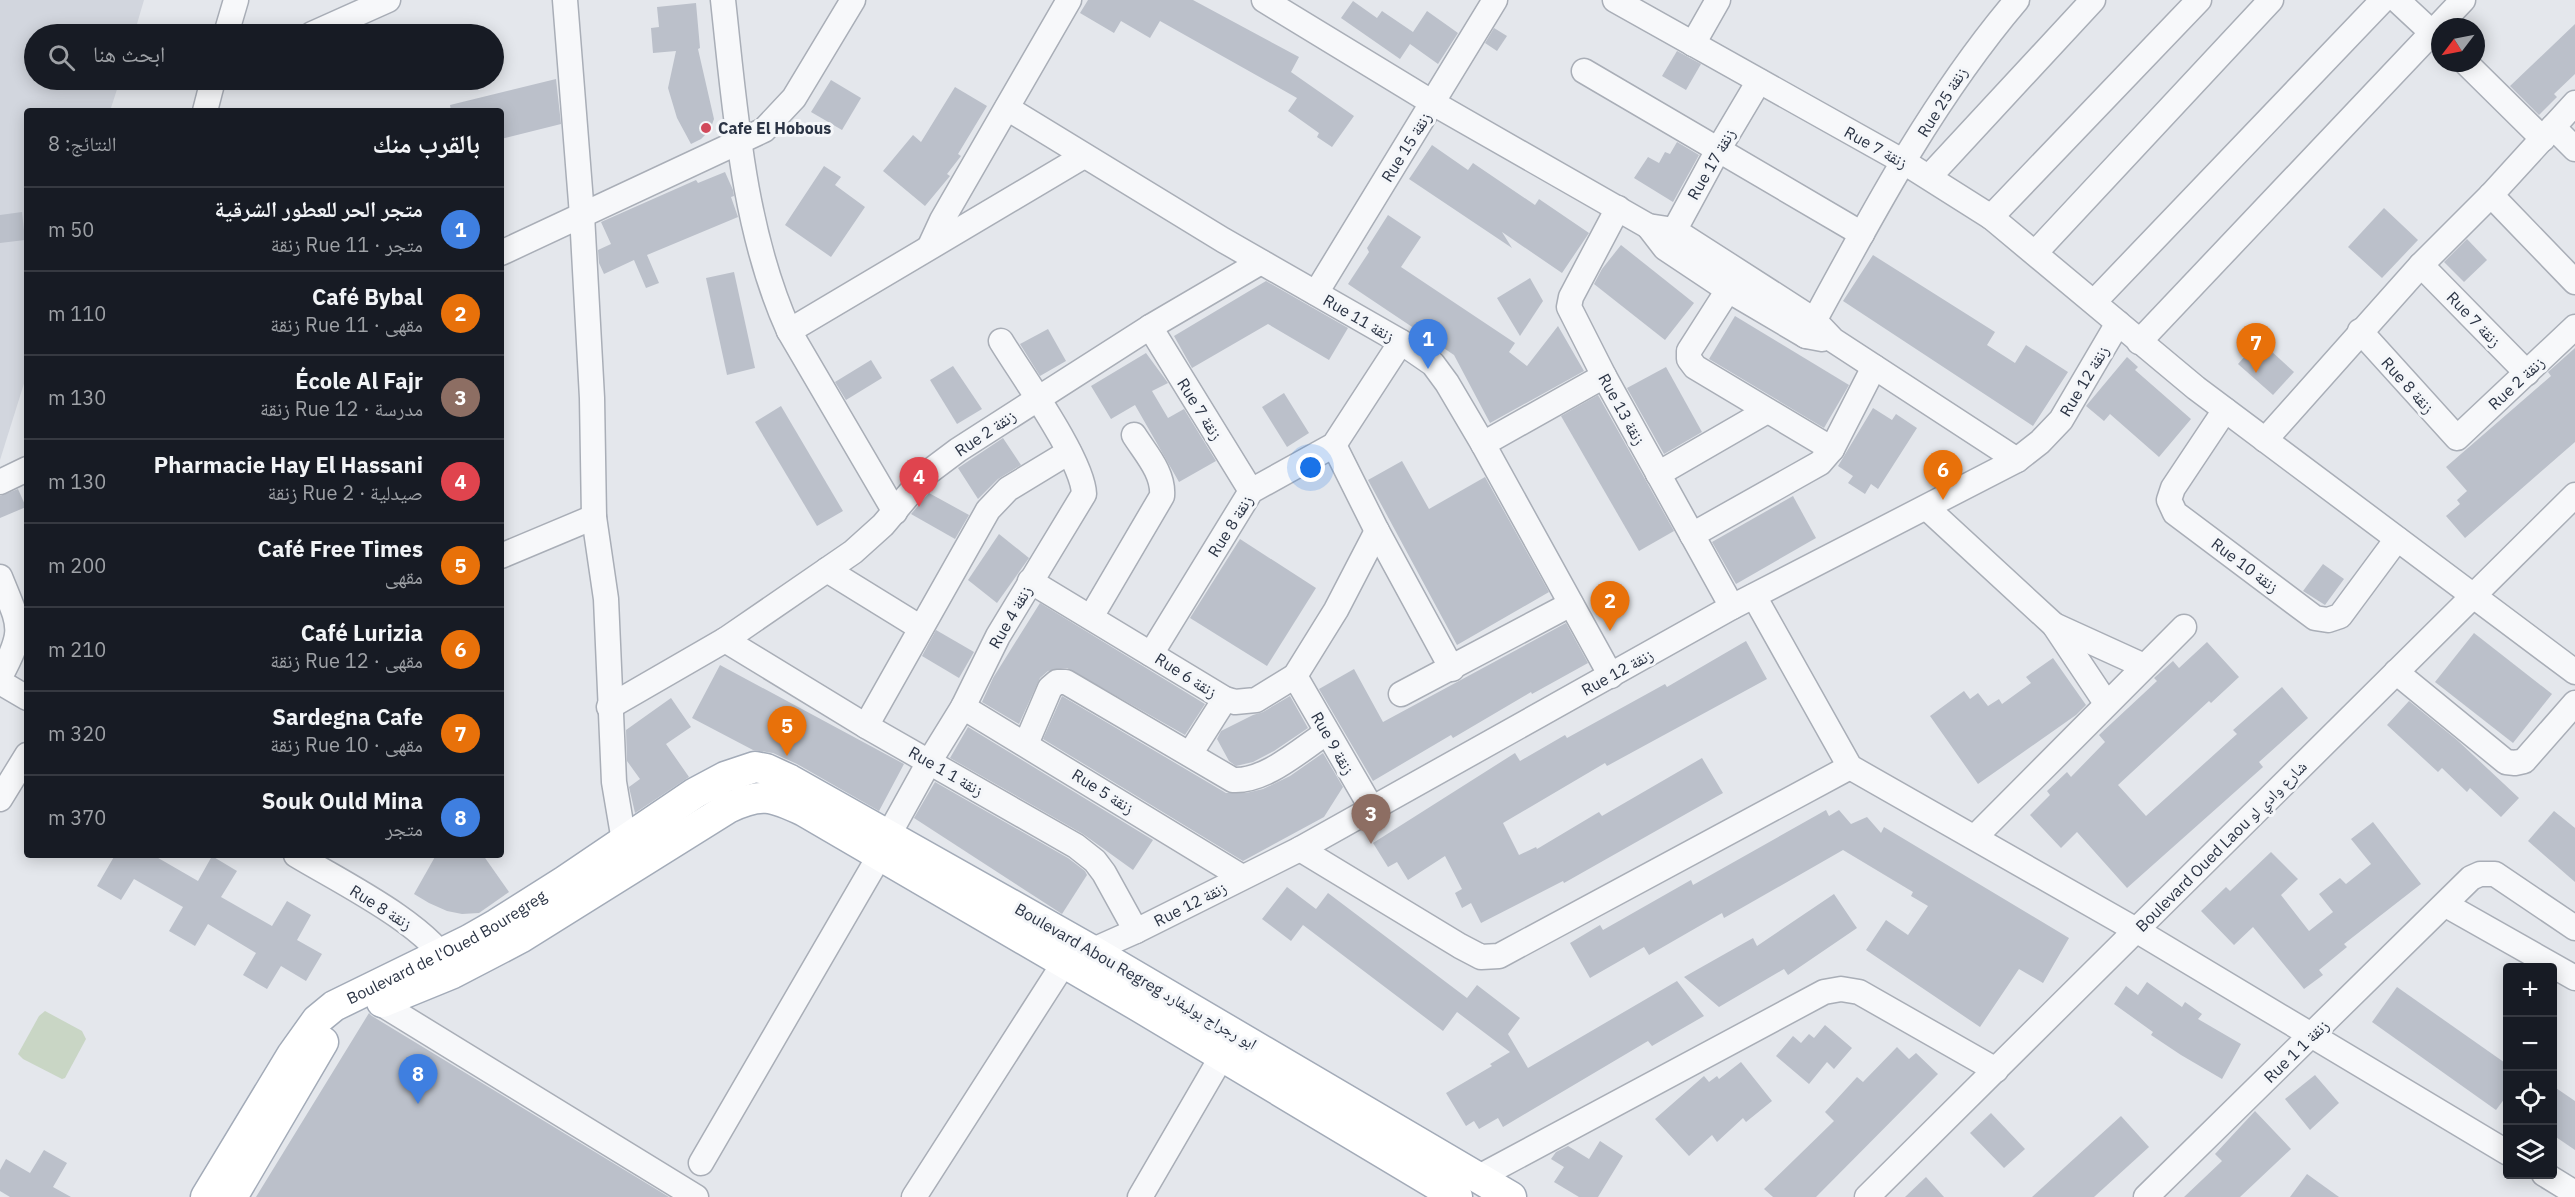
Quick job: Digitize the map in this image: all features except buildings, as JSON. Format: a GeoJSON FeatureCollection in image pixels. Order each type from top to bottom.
{"type":"FeatureCollection","features":[{"type":"Feature","properties":{"kind":"main road","name":"Boulevard de l'Oued Bouregreg"},"geometry":{"type":"LineString","coordinates":[[631,852],[695,793],[725,777],[755,767]]}},
{"type":"Feature","properties":{"kind":"main road","name":"Boulevard Abou Regreg ابو رجراج بوليفارد"},"geometry":{"type":"LineString","coordinates":[[755,767],[766,769],[790,780],[884,846],[1064,963],[1222,1056],[1430,1165],[1479,1178],[1511,1197]]}},
{"type":"Feature","properties":{"kind":"main road","name":"Boulevard de l'Oued Bouregreg"},"geometry":{"type":"LineString","coordinates":[[232,1197],[323,1042],[345,1022],[448,962],[469,940],[529,904],[631,852],[744,800],[758,796]]}},
{"type":"Feature","properties":{"kind":"main road","name":"Boulevard Abou Regreg ابو رجراج بوليفارد"},"geometry":{"type":"LineString","coordinates":[[758,796],[771,797],[884,846],[1094,951],[1430,1165],[1457,1197]]}},
{"type":"Feature","properties":{"kind":"main road","name":"Boulevard de l'Oued Bouregreg"},"geometry":{"type":"LineString","coordinates":[[206,1197],[292,1055],[317,1020],[334,1006],[448,962]]}},
{"type":"Feature","properties":{"kind":"street"},"geometry":{"type":"LineString","coordinates":[[229,24],[236,0]]}},
{"type":"Feature","properties":{"kind":"street"},"geometry":{"type":"LineString","coordinates":[[334,24],[388,0]]}},
{"type":"Feature","properties":{"kind":"street"},"geometry":{"type":"LineString","coordinates":[[565,0],[582,215],[592,398],[594,517],[606,599],[614,782],[631,852]]}},
{"type":"Feature","properties":{"kind":"street"},"geometry":{"type":"LineString","coordinates":[[723,0],[739,142],[760,247],[775,300],[789,331],[895,512]]}},
{"type":"Feature","properties":{"kind":"street"},"geometry":{"type":"LineString","coordinates":[[504,252],[764,130],[794,98],[853,0]]}},
{"type":"Feature","properties":{"kind":"street"},"geometry":{"type":"LineString","coordinates":[[930,246],[942,220],[1070,0]]}},
{"type":"Feature","properties":{"kind":"street","name":"Rue 15 زنقة"},"geometry":{"type":"LineString","coordinates":[[1316,293],[1495,0]]}},
{"type":"Feature","properties":{"kind":"street","name":"Rue 7 زنقة"},"geometry":{"type":"LineString","coordinates":[[1615,0],[1904,162],[1991,217],[2139,342],[2225,410],[2575,672]]}},
{"type":"Feature","properties":{"kind":"street"},"geometry":{"type":"LineString","coordinates":[[1693,44],[1718,0]]}},
{"type":"Feature","properties":{"kind":"street","name":"Rue 25 زنقة"},"geometry":{"type":"LineString","coordinates":[[1810,328],[1904,162],[1965,64],[2017,0]]}},
{"type":"Feature","properties":{"kind":"street"},"geometry":{"type":"LineString","coordinates":[[1929,177],[2093,0]]}},
{"type":"Feature","properties":{"kind":"street"},"geometry":{"type":"LineString","coordinates":[[1991,217],[2199,0]]}},
{"type":"Feature","properties":{"kind":"street"},"geometry":{"type":"LineString","coordinates":[[2036,254],[2271,0]]}},
{"type":"Feature","properties":{"kind":"street"},"geometry":{"type":"LineString","coordinates":[[2094,302],[2383,0]]}},
{"type":"Feature","properties":{"kind":"street"},"geometry":{"type":"LineString","coordinates":[[2397,0],[2431,31]]}},
{"type":"Feature","properties":{"kind":"street"},"geometry":{"type":"LineString","coordinates":[[2450,18],[2463,0]]}},
{"type":"Feature","properties":{"kind":"street"},"geometry":{"type":"LineString","coordinates":[[1276,3],[1433,103],[1670,239],[1810,328]]}},
{"type":"Feature","properties":{"kind":"street"},"geometry":{"type":"LineString","coordinates":[[2139,342],[2431,41]]}},
{"type":"Feature","properties":{"kind":"street"},"geometry":{"type":"LineString","coordinates":[[1584,71],[1862,234]]}},
{"type":"Feature","properties":{"kind":"street"},"geometry":{"type":"LineString","coordinates":[[2477,72],[2548,133],[2575,149]]}},
{"type":"Feature","properties":{"kind":"street","name":"Rue 17 زنقة"},"geometry":{"type":"LineString","coordinates":[[1670,239],[1718,150],[1760,81]]}},
{"type":"Feature","properties":{"kind":"street"},"geometry":{"type":"LineString","coordinates":[[206,108],[211,90]]}},
{"type":"Feature","properties":{"kind":"street"},"geometry":{"type":"LineString","coordinates":[[2265,440],[2360,331],[2575,104]]}},
{"type":"Feature","properties":{"kind":"street","name":"Rue 11 زنقة"},"geometry":{"type":"LineString","coordinates":[[1007,108],[1261,262],[1401,342],[1433,364],[1447,383],[1483,444],[1611,676]]}},
{"type":"Feature","properties":{"kind":"street"},"geometry":{"type":"LineString","coordinates":[[789,331],[1084,156]]}},
{"type":"Feature","properties":{"kind":"street"},"geometry":{"type":"LineString","coordinates":[[2491,195],[2575,282]]}},
{"type":"Feature","properties":{"kind":"street","name":"Rue 13 زنقة"},"geometry":{"type":"LineString","coordinates":[[1618,208],[1571,297],[1569,307],[1604,376],[1732,607]]}},
{"type":"Feature","properties":{"kind":"street"},"geometry":{"type":"LineString","coordinates":[[1670,239],[1728,290],[1833,340],[2017,460]]}},
{"type":"Feature","properties":{"kind":"street","name":"Rue 2 زنقة"},"geometry":{"type":"LineString","coordinates":[[609,707],[725,640],[826,570],[872,536],[926,474],[1036,398],[1261,262]]}},
{"type":"Feature","properties":{"kind":"street","name":"Rue 7 زنقة"},"geometry":{"type":"LineString","coordinates":[[2421,265],[2527,373]]}},
{"type":"Feature","properties":{"kind":"street"},"geometry":{"type":"LineString","coordinates":[[1728,290],[1689,351],[1689,359],[1695,367],[1832,449]]}},
{"type":"Feature","properties":{"kind":"street","name":"Rue 12 زنقة"},"geometry":{"type":"LineString","coordinates":[[1064,963],[1136,932],[1300,849],[1732,607],[2017,460],[2040,442],[2061,420],[2118,323]]}},
{"type":"Feature","properties":{"kind":"street","name":"Rue 7 زنقة"},"geometry":{"type":"LineString","coordinates":[[1150,327],[1251,490]]}},
{"type":"Feature","properties":{"kind":"street","name":"Rue 2 زنقة"},"geometry":{"type":"LineString","coordinates":[[2457,438],[2575,327]]}},
{"type":"Feature","properties":{"kind":"street","name":"Rue 8 زنقة"},"geometry":{"type":"LineString","coordinates":[[2360,331],[2457,438]]}},
{"type":"Feature","properties":{"kind":"street","name":"Rue 4 زنقة"},"geometry":{"type":"LineString","coordinates":[[701,1163],[884,846],[929,762],[963,707],[998,636],[1084,494],[1083,483],[1069,452],[1001,341]]}},
{"type":"Feature","properties":{"kind":"street","name":"Rue 8 زنقة"},"geometry":{"type":"LineString","coordinates":[[1151,654],[1251,490],[1334,445],[1401,342]]}},
{"type":"Feature","properties":{"kind":"street"},"geometry":{"type":"LineString","coordinates":[[1692,535],[1820,463],[1832,449],[1874,367]]}},
{"type":"Feature","properties":{"kind":"street"},"geometry":{"type":"LineString","coordinates":[[1483,444],[1604,376]]}},
{"type":"Feature","properties":{"kind":"street","name":"Rue 10 زنقة"},"geometry":{"type":"LineString","coordinates":[[2225,410],[2172,488],[2169,500],[2175,513],[2184,520],[2315,618],[2328,620],[2340,616],[2397,539]]}},
{"type":"Feature","properties":{"kind":"street"},"geometry":{"type":"LineString","coordinates":[[1658,474],[1767,411]]}},
{"type":"Feature","properties":{"kind":"street"},"geometry":{"type":"LineString","coordinates":[[1091,617],[1162,496],[1163,485],[1160,475],[1134,435]]}},
{"type":"Feature","properties":{"kind":"street"},"geometry":{"type":"LineString","coordinates":[[1334,445],[1377,531],[1452,669]]}},
{"type":"Feature","properties":{"kind":"street"},"geometry":{"type":"LineString","coordinates":[[866,726],[988,510],[1008,489],[1069,452]]}},
{"type":"Feature","properties":{"kind":"street"},"geometry":{"type":"LineString","coordinates":[[0,482],[24,470]]}},
{"type":"Feature","properties":{"kind":"street","name":"Boulevard Oued Laou شارع وادي لو"},"geometry":{"type":"LineString","coordinates":[[1867,1197],[2575,495]]}},
{"type":"Feature","properties":{"kind":"street"},"geometry":{"type":"LineString","coordinates":[[1927,508],[2054,625],[2106,703]]}},
{"type":"Feature","properties":{"kind":"street"},"geometry":{"type":"LineString","coordinates":[[504,555],[594,517]]}},
{"type":"Feature","properties":{"kind":"street","name":"Rue 6 زنقة"},"geometry":{"type":"LineString","coordinates":[[1030,581],[1225,699],[1235,702],[1256,700],[1295,676],[1336,610],[1377,531]]}},
{"type":"Feature","properties":{"kind":"street"},"geometry":{"type":"LineString","coordinates":[[826,570],[921,628]]}},
{"type":"Feature","properties":{"kind":"street"},"geometry":{"type":"LineString","coordinates":[[0,577],[18,623],[19,634],[13,654],[0,677]]}},
{"type":"Feature","properties":{"kind":"street"},"geometry":{"type":"LineString","coordinates":[[1754,596],[1850,767],[2136,930],[2503,1150]]}},
{"type":"Feature","properties":{"kind":"street"},"geometry":{"type":"LineString","coordinates":[[1401,694],[1571,604]]}},
{"type":"Feature","properties":{"kind":"street"},"geometry":{"type":"LineString","coordinates":[[2054,625],[2144,666]]}},
{"type":"Feature","properties":{"kind":"street"},"geometry":{"type":"LineString","coordinates":[[1975,837],[2184,627]]}},
{"type":"Feature","properties":{"kind":"street","name":"Rue 1 زنقة 1"},"geometry":{"type":"LineString","coordinates":[[725,640],[866,726],[1076,846],[1095,861],[1104,873],[1136,932]]}},
{"type":"Feature","properties":{"kind":"street"},"geometry":{"type":"LineString","coordinates":[[2396,672],[2506,762],[2524,761],[2575,702]]}},
{"type":"Feature","properties":{"kind":"street","name":"Rue 9 زنقة"},"geometry":{"type":"LineString","coordinates":[[1295,676],[1372,809]]}},
{"type":"Feature","properties":{"kind":"street"},"geometry":{"type":"LineString","coordinates":[[0,682],[24,696]]}},
{"type":"Feature","properties":{"kind":"street"},"geometry":{"type":"LineString","coordinates":[[1026,744],[1050,687],[1058,682],[1066,682],[1233,780],[1245,781],[1259,777],[1326,733]]}},
{"type":"Feature","properties":{"kind":"street"},"geometry":{"type":"LineString","coordinates":[[1190,754],[1225,699]]}},
{"type":"Feature","properties":{"kind":"street","name":"Rue 5 زنقة"},"geometry":{"type":"LineString","coordinates":[[963,707],[1242,877]]}},
{"type":"Feature","properties":{"kind":"street"},"geometry":{"type":"LineString","coordinates":[[0,800],[24,760]]}},
{"type":"Feature","properties":{"kind":"street"},"geometry":{"type":"LineString","coordinates":[[1300,849],[1481,957],[1499,956],[1850,767]]}},
{"type":"Feature","properties":{"kind":"street","name":"Rue 8 زنقة"},"geometry":{"type":"LineString","coordinates":[[301,858],[408,923],[448,962]]}},
{"type":"Feature","properties":{"kind":"street","name":"Rue 1 زنقة 1"},"geometry":{"type":"LineString","coordinates":[[2146,1197],[2313,1036],[2471,878],[2480,873],[2495,874],[2575,928]]}},
{"type":"Feature","properties":{"kind":"street"},"geometry":{"type":"LineString","coordinates":[[2446,905],[2575,978]]}},
{"type":"Feature","properties":{"kind":"street"},"geometry":{"type":"LineString","coordinates":[[914,1197],[1064,963]]}},
{"type":"Feature","properties":{"kind":"street"},"geometry":{"type":"LineString","coordinates":[[1479,1178],[1824,992],[1841,989],[1859,992],[1996,1070]]}},
{"type":"Feature","properties":{"kind":"street"},"geometry":{"type":"LineString","coordinates":[[380,1003],[696,1197]]}},
{"type":"Feature","properties":{"kind":"street"},"geometry":{"type":"LineString","coordinates":[[1140,1197],[1222,1056]]}},
{"type":"Feature","properties":{"kind":"street"},"geometry":{"type":"LineString","coordinates":[[2552,1179],[2575,1193]]}},
{"type":"Feature","properties":{"kind":"shaded area"},"geometry":{"type":"Polygon","coordinates":[[[0,0],[144,0],[137,24],[24,24],[24,90],[117,90],[111,108],[24,108],[24,384],[0,460],[0,0]]]}},
{"type":"Feature","properties":{"kind":"green space"},"geometry":{"type":"Polygon","coordinates":[[[45,1011],[82,1031],[86,1039],[65,1078],[62,1079],[23,1059],[18,1054],[39,1016],[45,1011]]]}},
{"type":"Feature","properties":{"kind":"place","name":"Cafe El Hobous"},"geometry":{"type":"Point","coordinates":[706,128]}},
{"type":"Feature","properties":{"kind":"place","name":"متجر الحر للعطور الشرقية"},"geometry":{"type":"Point","coordinates":[1428,369]}},
{"type":"Feature","properties":{"kind":"place","name":"Sardegna Cafe"},"geometry":{"type":"Point","coordinates":[2256,373]}},
{"type":"Feature","properties":{"kind":"place","name":"Café Lurizia"},"geometry":{"type":"Point","coordinates":[1943,500]}},
{"type":"Feature","properties":{"kind":"place","name":"Pharmacie Hay El Hassani"},"geometry":{"type":"Point","coordinates":[919,507]}},
{"type":"Feature","properties":{"kind":"place","name":"Café Bybal"},"geometry":{"type":"Point","coordinates":[1610,631]}},
{"type":"Feature","properties":{"kind":"place","name":"Café Free Times"},"geometry":{"type":"Point","coordinates":[787,756]}},
{"type":"Feature","properties":{"kind":"place","name":"École Al Fajr"},"geometry":{"type":"Point","coordinates":[1371,844]}},
{"type":"Feature","properties":{"kind":"place","name":"Souk Ould Mina"},"geometry":{"type":"Point","coordinates":[418,1104]}}]}
